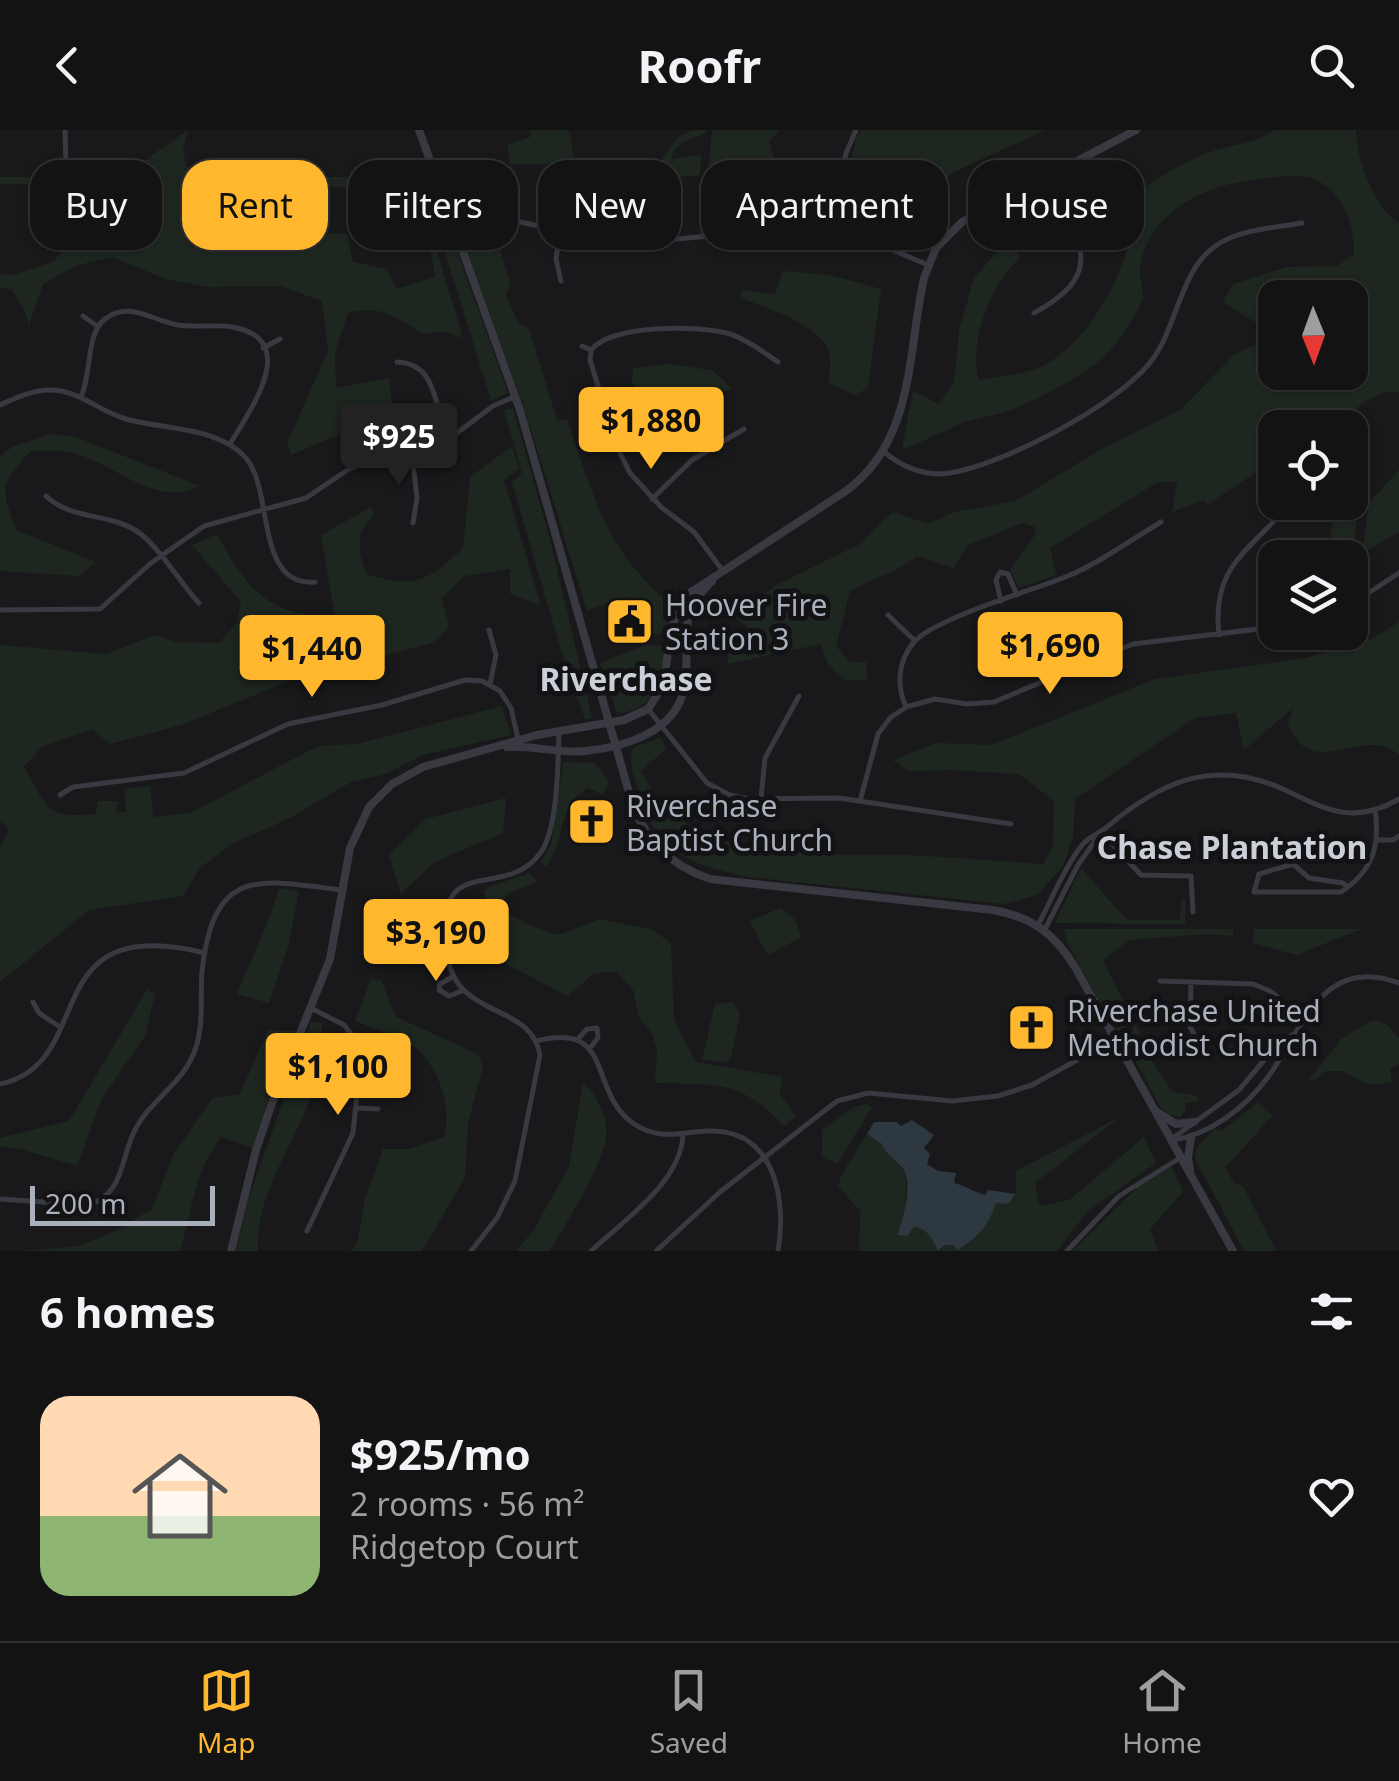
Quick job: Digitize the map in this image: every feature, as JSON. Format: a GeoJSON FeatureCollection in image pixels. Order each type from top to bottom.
{"type":"FeatureCollection","features":[{"type":"Feature","properties":{"kind":"street"},"geometry":{"type":"LineString","coordinates":[[65,130],[66,160]]}},
{"type":"Feature","properties":{"kind":"street"},"geometry":{"type":"LineString","coordinates":[[419,130],[430,160]]}},
{"type":"Feature","properties":{"kind":"street"},"geometry":{"type":"LineString","coordinates":[[845,160],[856,130]]}},
{"type":"Feature","properties":{"kind":"street"},"geometry":{"type":"LineString","coordinates":[[1079,160],[1136,130]]}},
{"type":"Feature","properties":{"kind":"street"},"geometry":{"type":"LineString","coordinates":[[231,1251],[256,1150],[333,949],[354,835],[378,797],[414,771],[559,732],[608,724],[648,709],[664,684],[670,632],[678,608],[693,589],[846,491],[865,476],[884,452],[902,408],[928,265],[941,242],[968,219]]}},
{"type":"Feature","properties":{"kind":"street"},"geometry":{"type":"LineString","coordinates":[[884,452],[912,469],[943,474],[1028,446],[1112,398],[1144,371],[1163,344],[1192,274],[1211,249],[1240,234],[1302,223]]}},
{"type":"Feature","properties":{"kind":"street"},"geometry":{"type":"LineString","coordinates":[[462,250],[516,396],[608,724],[646,834],[672,862],[691,872],[729,882],[993,910],[1041,927],[1068,956],[1233,1251]]}},
{"type":"Feature","properties":{"kind":"street"},"geometry":{"type":"LineString","coordinates":[[557,250],[560,280]]}},
{"type":"Feature","properties":{"kind":"street"},"geometry":{"type":"LineString","coordinates":[[893,250],[928,265]]}},
{"type":"Feature","properties":{"kind":"street"},"geometry":{"type":"LineString","coordinates":[[1034,313],[1068,292],[1081,267],[1079,250]]}},
{"type":"Feature","properties":{"kind":"street"},"geometry":{"type":"LineString","coordinates":[[81,397],[89,378],[92,336],[110,315],[133,311],[182,326],[236,328],[254,336],[263,348],[268,368],[266,383],[230,444]]}},
{"type":"Feature","properties":{"kind":"street"},"geometry":{"type":"LineString","coordinates":[[83,316],[97,326]]}},
{"type":"Feature","properties":{"kind":"street"},"geometry":{"type":"LineString","coordinates":[[723,571],[694,532],[652,500],[638,484],[617,447],[590,360],[591,350],[598,343],[639,331],[701,330],[733,335],[778,362]]}},
{"type":"Feature","properties":{"kind":"street"},"geometry":{"type":"LineString","coordinates":[[263,348],[280,339]]}},
{"type":"Feature","properties":{"kind":"street"},"geometry":{"type":"LineString","coordinates":[[582,346],[591,350]]}},
{"type":"Feature","properties":{"kind":"street"},"geometry":{"type":"LineString","coordinates":[[397,362],[415,365],[428,377],[441,423],[452,438]]}},
{"type":"Feature","properties":{"kind":"street"},"geometry":{"type":"LineString","coordinates":[[0,395],[2,404],[46,390],[81,397],[122,418],[230,444],[251,465],[274,556],[282,569],[298,582],[315,582]]}},
{"type":"Feature","properties":{"kind":"street"},"geometry":{"type":"LineString","coordinates":[[0,610],[100,610],[160,557],[212,523],[306,498],[361,463],[434,450],[493,406],[516,396]]}},
{"type":"Feature","properties":{"kind":"street"},"geometry":{"type":"LineString","coordinates":[[652,500],[692,460],[744,429]]}},
{"type":"Feature","properties":{"kind":"street"},"geometry":{"type":"LineString","coordinates":[[412,454],[417,498],[413,523]]}},
{"type":"Feature","properties":{"kind":"street"},"geometry":{"type":"LineString","coordinates":[[46,496],[75,513],[128,526],[142,535],[199,603]]}},
{"type":"Feature","properties":{"kind":"street"},"geometry":{"type":"LineString","coordinates":[[1219,635],[1216,609],[1224,578],[1276,520]]}},
{"type":"Feature","properties":{"kind":"street"},"geometry":{"type":"LineString","coordinates":[[906,707],[900,670],[914,641],[1001,600],[1090,565],[1161,522]]}},
{"type":"Feature","properties":{"kind":"street"},"geometry":{"type":"LineString","coordinates":[[519,743],[558,752],[584,752],[615,746],[661,726],[674,714],[683,691],[689,610],[703,589],[723,571]]}},
{"type":"Feature","properties":{"kind":"street"},"geometry":{"type":"LineString","coordinates":[[1001,600],[996,580],[1000,572],[1008,574],[1017,595]]}},
{"type":"Feature","properties":{"kind":"street"},"geometry":{"type":"LineString","coordinates":[[1368,593],[1399,573]]}},
{"type":"Feature","properties":{"kind":"street"},"geometry":{"type":"LineString","coordinates":[[888,615],[914,641]]}},
{"type":"Feature","properties":{"kind":"street"},"geometry":{"type":"LineString","coordinates":[[860,801],[878,734],[890,718],[906,707],[935,699],[968,704],[994,702],[1123,646],[1258,629]]}},
{"type":"Feature","properties":{"kind":"street"},"geometry":{"type":"LineString","coordinates":[[489,630],[496,655],[490,684]]}},
{"type":"Feature","properties":{"kind":"street"},"geometry":{"type":"LineString","coordinates":[[60,794],[74,787],[184,773],[296,722],[382,704],[465,680],[490,684],[508,701],[519,743]]}},
{"type":"Feature","properties":{"kind":"street"},"geometry":{"type":"LineString","coordinates":[[761,799],[765,758],[799,696]]}},
{"type":"Feature","properties":{"kind":"street"},"geometry":{"type":"LineString","coordinates":[[648,709],[707,782],[730,796],[860,801],[1011,824]]}},
{"type":"Feature","properties":{"kind":"street"},"geometry":{"type":"LineString","coordinates":[[471,1251],[497,1218],[516,1182],[540,1063],[537,1042],[525,1026],[462,990],[452,977],[444,922],[446,905],[461,887],[525,867],[544,849],[559,732]]}},
{"type":"Feature","properties":{"kind":"street"},"geometry":{"type":"LineString","coordinates":[[1041,927],[1102,832],[1141,799],[1168,786],[1200,776],[1243,776],[1330,811],[1376,809],[1399,799]]}},
{"type":"Feature","properties":{"kind":"street"},"geometry":{"type":"LineString","coordinates":[[1348,888],[1343,883],[1309,878],[1298,867],[1286,865],[1258,874],[1254,892],[1341,892],[1348,888],[1373,857],[1378,840],[1376,809]]}},
{"type":"Feature","properties":{"kind":"street"},"geometry":{"type":"LineString","coordinates":[[1102,832],[1141,876],[1191,876],[1193,912]]}},
{"type":"Feature","properties":{"kind":"street"},"geometry":{"type":"LineString","coordinates":[[1378,840],[1399,836]]}},
{"type":"Feature","properties":{"kind":"street"},"geometry":{"type":"LineString","coordinates":[[0,1199],[88,1205],[102,1200],[114,1189],[142,1119],[180,1077],[194,1053],[199,1036],[205,953],[222,904],[242,888],[269,881],[342,890]]}},
{"type":"Feature","properties":{"kind":"street"},"geometry":{"type":"LineString","coordinates":[[0,1084],[22,1076],[38,1064],[87,974],[117,952],[152,944],[205,953]]}},
{"type":"Feature","properties":{"kind":"street"},"geometry":{"type":"LineString","coordinates":[[452,977],[440,984],[439,990],[449,996],[462,990]]}},
{"type":"Feature","properties":{"kind":"street"},"geometry":{"type":"LineString","coordinates":[[1170,1140],[1192,1138],[1252,1096],[1276,1065],[1303,1018],[1324,994],[1346,981],[1370,977],[1399,984]]}},
{"type":"Feature","properties":{"kind":"street"},"geometry":{"type":"LineString","coordinates":[[1160,980],[1252,984],[1277,996],[1303,1018]]}},
{"type":"Feature","properties":{"kind":"street"},"geometry":{"type":"LineString","coordinates":[[1190,982],[1190,1026],[1197,1041]]}},
{"type":"Feature","properties":{"kind":"street"},"geometry":{"type":"LineString","coordinates":[[33,1002],[39,1013],[60,1027]]}},
{"type":"Feature","properties":{"kind":"street"},"geometry":{"type":"LineString","coordinates":[[306,1231],[353,1133],[360,1057],[356,1040],[337,1019],[310,1008]]}},
{"type":"Feature","properties":{"kind":"street"},"geometry":{"type":"LineString","coordinates":[[578,1039],[587,1029],[596,1028],[598,1038],[589,1048]]}},
{"type":"Feature","properties":{"kind":"street"},"geometry":{"type":"LineString","coordinates":[[1170,1140],[1239,1090],[1276,1046],[1294,1033]]}},
{"type":"Feature","properties":{"kind":"street"},"geometry":{"type":"LineString","coordinates":[[537,1042],[560,1036],[578,1039],[589,1048],[612,1098],[626,1117],[648,1131],[683,1135],[708,1130],[727,1133],[744,1140],[766,1159],[779,1188],[778,1251]]}},
{"type":"Feature","properties":{"kind":"street"},"geometry":{"type":"LineString","coordinates":[[656,1251],[720,1192],[766,1159],[821,1111],[845,1097],[868,1092],[952,1101],[998,1096],[1032,1085],[1115,1039]]}},
{"type":"Feature","properties":{"kind":"street"},"geometry":{"type":"LineString","coordinates":[[358,1108],[378,1109]]}},
{"type":"Feature","properties":{"kind":"street"},"geometry":{"type":"LineString","coordinates":[[1154,1109],[1176,1124],[1194,1122]]}},
{"type":"Feature","properties":{"kind":"street"},"geometry":{"type":"LineString","coordinates":[[591,1251],[669,1177],[680,1158],[683,1135]]}},
{"type":"Feature","properties":{"kind":"street"},"geometry":{"type":"LineString","coordinates":[[1192,1138],[1188,1158],[1192,1179]]}},
{"type":"Feature","properties":{"kind":"street"},"geometry":{"type":"LineString","coordinates":[[1067,1251],[1127,1190],[1180,1158]]}},
{"type":"Feature","properties":{"kind":"shaded area"},"geometry":{"type":"Polygon","coordinates":[[[188,130],[183,150],[185,160],[182,160],[182,250],[328,250],[328,233],[347,234],[353,262],[387,269],[397,289],[435,277],[430,250],[437,250],[463,338],[444,331],[423,334],[387,314],[369,310],[348,313],[335,352],[336,388],[389,378],[394,420],[349,430],[291,455],[287,443],[328,351],[322,301],[280,286],[207,287],[165,279],[112,257],[78,265],[43,284],[29,325],[24,308],[11,289],[0,288],[0,274],[13,275],[53,262],[63,250],[162,250],[162,160],[145,160],[188,130]]]}},
{"type":"Feature","properties":{"kind":"shaded area"},"geometry":{"type":"Polygon","coordinates":[[[530,130],[569,130],[574,160],[518,164],[518,160],[509,160],[507,145],[530,137],[530,130]]]}},
{"type":"Feature","properties":{"kind":"shaded area"},"geometry":{"type":"Polygon","coordinates":[[[693,130],[706,130],[673,151],[672,159],[701,155],[700,176],[681,176],[681,160],[661,160],[678,137],[693,130]]]}},
{"type":"Feature","properties":{"kind":"shaded area"},"geometry":{"type":"Polygon","coordinates":[[[712,130],[780,130],[769,141],[774,160],[709,160],[712,130]]]}},
{"type":"Feature","properties":{"kind":"shaded area"},"geometry":{"type":"Polygon","coordinates":[[[862,130],[1045,130],[980,160],[968,160],[968,166],[948,177],[948,160],[851,160],[856,138],[862,130]]]}},
{"type":"Feature","properties":{"kind":"shaded area"},"geometry":{"type":"Polygon","coordinates":[[[1274,130],[1356,130],[1359,154],[1374,195],[1399,223],[1399,392],[1381,394],[1356,410],[1258,410],[1258,471],[1208,504],[1203,500],[1172,512],[1177,482],[1158,482],[1050,548],[1056,575],[1019,588],[1010,569],[1035,535],[1035,527],[1022,523],[967,545],[954,568],[917,556],[850,591],[836,646],[850,662],[866,662],[867,679],[846,681],[828,665],[821,644],[728,664],[727,646],[745,640],[746,626],[734,616],[778,584],[858,545],[893,512],[928,524],[954,512],[1016,501],[1103,448],[1181,409],[1234,355],[1258,343],[1258,390],[1368,390],[1368,280],[1258,280],[1258,324],[1223,302],[1233,284],[1287,267],[1337,266],[1354,254],[1350,223],[1329,188],[1297,176],[1270,178],[1235,183],[1199,195],[1182,204],[1155,230],[1140,265],[1143,295],[1138,310],[1102,359],[1025,404],[959,424],[902,449],[913,391],[939,404],[954,382],[959,331],[974,278],[997,252],[1016,250],[1020,258],[1000,282],[984,314],[977,349],[979,380],[1041,367],[1082,333],[1111,290],[1126,250],[1144,250],[1144,189],[1197,157],[1255,140],[1274,130]]]}},
{"type":"Feature","properties":{"kind":"shaded area"},"geometry":{"type":"Polygon","coordinates":[[[0,177],[30,177],[30,184],[0,184],[0,177]]]}},
{"type":"Feature","properties":{"kind":"shaded area"},"geometry":{"type":"Polygon","coordinates":[[[328,177],[348,177],[348,188],[328,187],[328,177]]]}},
{"type":"Feature","properties":{"kind":"shaded area"},"geometry":{"type":"Polygon","coordinates":[[[444,250],[456,250],[508,393],[491,400],[444,250]]]}},
{"type":"Feature","properties":{"kind":"shaded area"},"geometry":{"type":"Polygon","coordinates":[[[469,250],[500,250],[510,284],[506,296],[518,322],[529,329],[557,420],[567,420],[605,522],[631,564],[672,605],[664,634],[647,634],[653,614],[638,600],[623,598],[587,611],[524,407],[469,250]]]}},
{"type":"Feature","properties":{"kind":"shaded area"},"geometry":{"type":"Polygon","coordinates":[[[783,271],[830,275],[881,289],[868,388],[855,395],[828,383],[829,353],[818,336],[786,316],[740,298],[742,290],[775,294],[783,271]]]}},
{"type":"Feature","properties":{"kind":"shaded area"},"geometry":{"type":"Polygon","coordinates":[[[667,364],[712,370],[732,388],[697,402],[651,431],[632,382],[633,368],[667,364]]]}},
{"type":"Feature","properties":{"kind":"shaded area"},"geometry":{"type":"Polygon","coordinates":[[[513,408],[550,539],[592,718],[585,719],[566,668],[512,482],[522,473],[504,410],[513,408]]]}},
{"type":"Feature","properties":{"kind":"shaded area"},"geometry":{"type":"Polygon","coordinates":[[[51,434],[76,437],[200,486],[167,492],[72,453],[31,451],[13,471],[6,486],[7,504],[16,530],[96,562],[79,576],[0,571],[0,456],[12,447],[51,434]]]}},
{"type":"Feature","properties":{"kind":"shaded area"},"geometry":{"type":"Polygon","coordinates":[[[512,446],[519,469],[504,480],[541,606],[510,593],[510,569],[464,576],[442,598],[449,628],[432,643],[289,681],[181,725],[110,744],[92,729],[42,747],[24,767],[44,801],[57,812],[96,814],[98,801],[118,801],[116,812],[126,812],[124,789],[150,786],[153,817],[190,813],[318,746],[357,744],[502,706],[511,735],[426,754],[386,774],[351,782],[292,817],[232,844],[200,868],[183,896],[89,910],[0,982],[0,847],[9,829],[0,821],[0,645],[107,654],[154,635],[176,642],[219,643],[236,624],[241,602],[192,545],[217,534],[239,570],[262,596],[293,612],[335,616],[321,535],[371,507],[374,515],[363,528],[359,543],[366,574],[397,581],[429,575],[463,548],[470,477],[512,446]]]}},
{"type":"Feature","properties":{"kind":"shaded area"},"geometry":{"type":"Polygon","coordinates":[[[1399,470],[1399,532],[1368,550],[1368,540],[1364,540],[1369,503],[1399,470]]]}},
{"type":"Feature","properties":{"kind":"shaded area"},"geometry":{"type":"Polygon","coordinates":[[[1333,520],[1357,520],[1354,540],[1330,540],[1333,520]]]}},
{"type":"Feature","properties":{"kind":"shaded area"},"geometry":{"type":"Polygon","coordinates":[[[1399,622],[1399,754],[1377,745],[1325,752],[1305,747],[1288,723],[1293,708],[1244,750],[1236,713],[1195,718],[1075,799],[1073,837],[1063,866],[1037,895],[1004,904],[749,877],[710,867],[679,853],[655,830],[633,771],[633,748],[661,737],[666,749],[641,771],[662,802],[689,824],[721,839],[756,848],[1043,864],[1053,845],[1054,801],[1019,774],[908,771],[893,760],[936,743],[991,745],[1155,679],[1306,658],[1334,650],[1368,650],[1368,640],[1399,622]]]}},
{"type":"Feature","properties":{"kind":"shaded area"},"geometry":{"type":"Polygon","coordinates":[[[646,645],[664,646],[654,692],[640,707],[617,713],[600,663],[646,645]]]}},
{"type":"Feature","properties":{"kind":"shaded area"},"geometry":{"type":"Polygon","coordinates":[[[563,762],[595,763],[609,782],[603,795],[589,788],[571,803],[546,867],[541,862],[551,845],[563,762]]]}},
{"type":"Feature","properties":{"kind":"shaded area"},"geometry":{"type":"Polygon","coordinates":[[[506,798],[503,833],[434,862],[401,894],[389,855],[426,819],[506,798]]]}},
{"type":"Feature","properties":{"kind":"shaded area"},"geometry":{"type":"Polygon","coordinates":[[[1081,868],[1127,920],[1180,920],[1181,900],[1186,900],[1185,924],[1055,923],[1081,868]]]}},
{"type":"Feature","properties":{"kind":"shaded area"},"geometry":{"type":"Polygon","coordinates":[[[530,873],[537,882],[507,894],[500,907],[526,924],[558,935],[600,919],[653,930],[671,943],[674,1020],[696,1062],[782,1077],[780,1095],[796,1117],[784,1126],[754,1100],[726,1088],[655,1083],[657,1050],[651,1031],[639,1018],[633,990],[616,971],[593,974],[568,996],[497,959],[455,924],[458,912],[478,921],[487,908],[484,891],[491,886],[530,873]]]}},
{"type":"Feature","properties":{"kind":"shaded area"},"geometry":{"type":"Polygon","coordinates":[[[279,888],[299,891],[288,947],[269,1003],[237,994],[279,888]]]}},
{"type":"Feature","properties":{"kind":"shaded area"},"geometry":{"type":"Polygon","coordinates":[[[780,908],[795,919],[801,937],[766,953],[750,921],[780,908]]]}},
{"type":"Feature","properties":{"kind":"shaded area"},"geometry":{"type":"Polygon","coordinates":[[[1064,929],[1233,929],[1233,936],[1206,934],[1129,940],[1103,960],[1140,1034],[1126,1044],[1122,1039],[1134,1029],[1132,1024],[1117,1034],[1067,942],[1064,929]]]}},
{"type":"Feature","properties":{"kind":"shaded area"},"geometry":{"type":"Polygon","coordinates":[[[1254,929],[1361,929],[1297,955],[1253,943],[1254,929]]]}},
{"type":"Feature","properties":{"kind":"shaded area"},"geometry":{"type":"Polygon","coordinates":[[[371,979],[381,980],[396,1017],[478,1054],[483,1067],[468,1123],[465,1178],[422,1251],[350,1251],[357,1243],[365,1199],[383,1149],[409,1149],[444,1137],[446,1125],[444,1097],[426,1059],[406,1041],[355,1021],[371,979]]]}},
{"type":"Feature","properties":{"kind":"shaded area"},"geometry":{"type":"Polygon","coordinates":[[[147,990],[155,994],[145,1036],[102,1098],[77,1166],[21,1149],[0,1147],[0,1138],[69,1121],[147,990]]]}},
{"type":"Feature","properties":{"kind":"shaded area"},"geometry":{"type":"Polygon","coordinates":[[[733,1002],[740,1014],[731,1058],[727,1062],[702,1060],[715,1004],[733,1002]]]}},
{"type":"Feature","properties":{"kind":"shaded area"},"geometry":{"type":"Polygon","coordinates":[[[1373,1020],[1386,1024],[1399,1038],[1399,1064],[1390,1069],[1392,1082],[1368,1085],[1343,1071],[1326,1071],[1309,1080],[1341,1039],[1373,1020]]]}},
{"type":"Feature","properties":{"kind":"shaded area"},"geometry":{"type":"Polygon","coordinates":[[[311,1022],[322,1023],[321,1059],[310,1101],[271,1184],[259,1228],[258,1251],[236,1251],[249,1197],[311,1022]]]}},
{"type":"Feature","properties":{"kind":"shaded area"},"geometry":{"type":"Polygon","coordinates":[[[268,1030],[297,1031],[270,1094],[253,1148],[221,1137],[199,1178],[180,1251],[22,1251],[78,1246],[112,1233],[152,1209],[173,1155],[213,1098],[240,1094],[268,1030]]]}},
{"type":"Feature","properties":{"kind":"shaded area"},"geometry":{"type":"Polygon","coordinates":[[[1128,1047],[1143,1048],[1172,1091],[1197,1096],[1199,1101],[1185,1103],[1186,1110],[1180,1117],[1168,1114],[1128,1047]]]}},
{"type":"Feature","properties":{"kind":"shaded area"},"geometry":{"type":"Polygon","coordinates":[[[583,1082],[604,1115],[603,1151],[550,1251],[516,1251],[533,1231],[569,1166],[583,1082]]]}},
{"type":"Feature","properties":{"kind":"shaded area"},"geometry":{"type":"Polygon","coordinates":[[[1258,1102],[1273,1115],[1225,1168],[1235,1184],[1243,1186],[1276,1251],[1244,1251],[1195,1158],[1196,1149],[1214,1129],[1222,1131],[1258,1102]]]}},
{"type":"Feature","properties":{"kind":"shaded area"},"geometry":{"type":"Polygon","coordinates":[[[854,1107],[872,1107],[837,1164],[822,1157],[822,1130],[854,1107]]]}},
{"type":"Feature","properties":{"kind":"shaded area"},"geometry":{"type":"Polygon","coordinates":[[[1120,1117],[1035,1183],[1039,1206],[1069,1200],[1144,1137],[1156,1163],[1088,1211],[1057,1251],[940,1251],[945,1245],[954,1245],[996,1203],[1013,1200],[1016,1171],[1120,1117]]]}},
{"type":"Feature","properties":{"kind":"shaded area"},"geometry":{"type":"Polygon","coordinates":[[[912,1120],[934,1135],[924,1148],[930,1154],[927,1164],[938,1171],[956,1173],[954,1183],[981,1194],[988,1190],[1016,1194],[1008,1204],[996,1203],[982,1230],[957,1250],[954,1245],[945,1245],[938,1251],[929,1235],[919,1228],[914,1227],[907,1236],[897,1235],[906,1202],[906,1176],[882,1144],[867,1134],[874,1122],[897,1122],[901,1126],[912,1120]]]}},
{"type":"Feature","properties":{"kind":"shaded area"},"geometry":{"type":"Polygon","coordinates":[[[867,1134],[883,1144],[903,1171],[909,1232],[914,1227],[923,1230],[938,1251],[859,1251],[860,1211],[838,1186],[867,1134]]]}},
{"type":"Feature","properties":{"kind":"shaded area"},"geometry":{"type":"Polygon","coordinates":[[[1172,1167],[1183,1192],[1150,1229],[1158,1251],[1072,1251],[1140,1185],[1172,1167]]]}},
{"type":"Feature","properties":{"kind":"place","name":"Hoover Fire Station 3"},"geometry":{"type":"Point","coordinates":[630,621]}},
{"type":"Feature","properties":{"kind":"place","name":"Riverchase Baptist Church"},"geometry":{"type":"Point","coordinates":[591,822]}},
{"type":"Feature","properties":{"kind":"place","name":"Riverchase United Methodist Church"},"geometry":{"type":"Point","coordinates":[1032,1027]}},
{"type":"Feature","properties":{"kind":"district","name":"Riverchase"},"geometry":{"type":"Point","coordinates":[626,678]}},
{"type":"Feature","properties":{"kind":"district","name":"Chase Plantation"},"geometry":{"type":"Point","coordinates":[1232,846]}}]}
